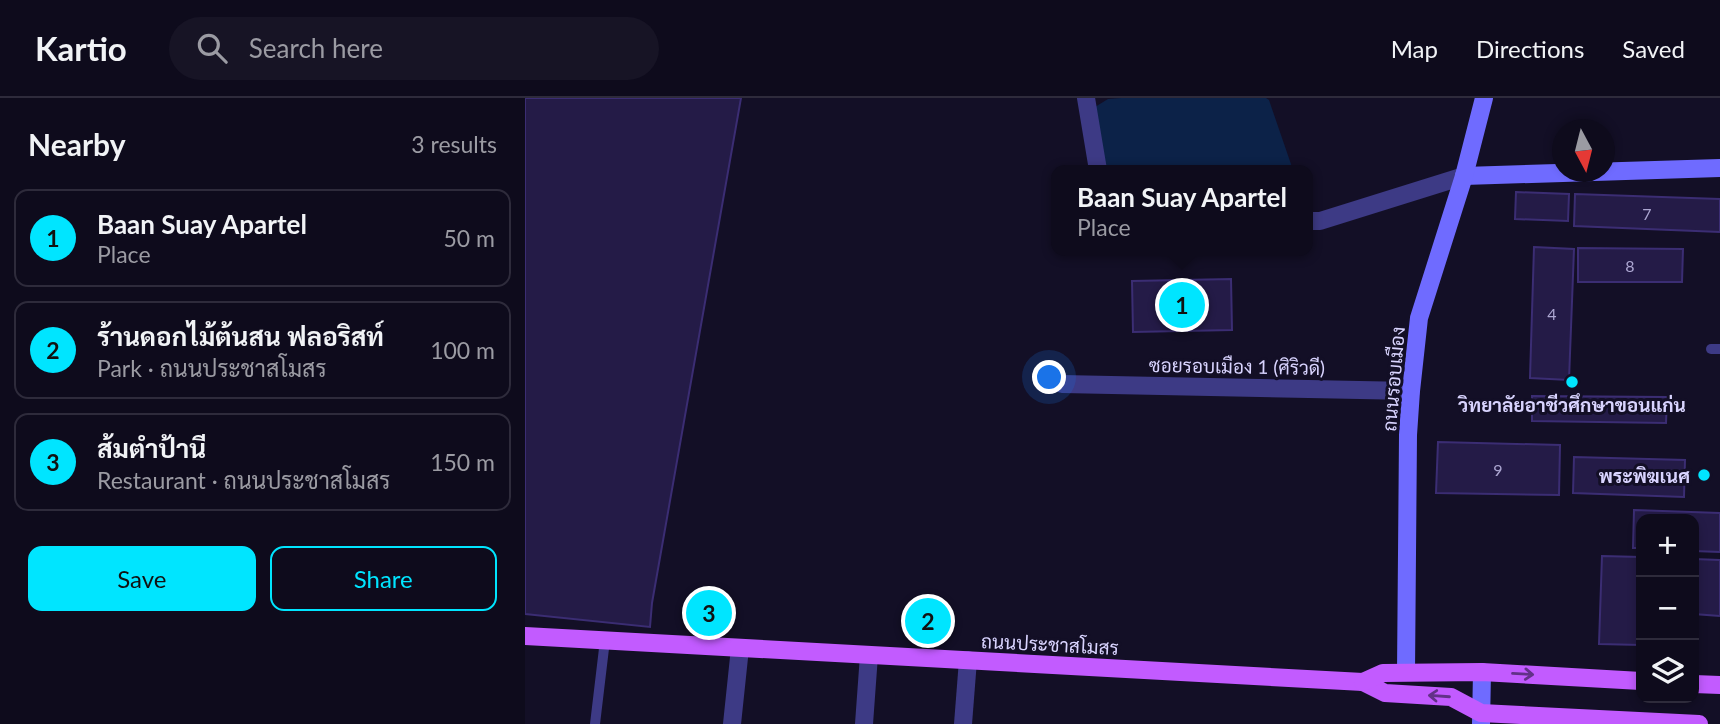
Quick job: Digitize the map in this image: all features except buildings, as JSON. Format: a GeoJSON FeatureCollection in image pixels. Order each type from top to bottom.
{"type":"FeatureCollection","features":[{"type":"Feature","properties":{"kind":"main road","name":"ถนนประชาสโมสร"},"geometry":{"type":"LineString","coordinates":[[525,636],[1363,682],[1385,693],[1451,697],[1481,718],[1699,724]]}},
{"type":"Feature","properties":{"kind":"main road","name":"ถนนประชาสโมสร"},"geometry":{"type":"LineString","coordinates":[[1363,682],[1383,673],[1482,672],[1636,681]]}},
{"type":"Feature","properties":{"kind":"main road"},"geometry":{"type":"LineString","coordinates":[[1699,684],[1720,685]]}},
{"type":"Feature","properties":{"kind":"street"},"geometry":{"type":"LineString","coordinates":[[1086,98],[1097,165]]}},
{"type":"Feature","properties":{"kind":"street","name":"ถนนรอบเมือง"},"geometry":{"type":"LineString","coordinates":[[1406,673],[1408,435],[1419,318],[1464,176],[1484,98]]}},
{"type":"Feature","properties":{"kind":"street"},"geometry":{"type":"LineString","coordinates":[[1313,221],[1464,176],[1720,168]]}},
{"type":"Feature","properties":{"kind":"street","name":"ซอยรอบเมือง 1 (ศิริวดี)"},"geometry":{"type":"LineString","coordinates":[[1062,384],[1411,391]]}},
{"type":"Feature","properties":{"kind":"street"},"geometry":{"type":"LineString","coordinates":[[732,724],[740,648]]}},
{"type":"Feature","properties":{"kind":"street"},"geometry":{"type":"LineString","coordinates":[[864,724],[869,655]]}},
{"type":"Feature","properties":{"kind":"street"},"geometry":{"type":"LineString","coordinates":[[963,724],[968,660]]}},
{"type":"Feature","properties":{"kind":"street"},"geometry":{"type":"LineString","coordinates":[[1481,718],[1482,672]]}},
{"type":"Feature","properties":{"kind":"lane"},"geometry":{"type":"LineString","coordinates":[[595,724],[605,640]]}},
{"type":"Feature","properties":{"kind":"water"},"geometry":{"type":"Polygon","coordinates":[[[1266,98],[1269,100],[1291,165],[1104,165],[1095,107],[1108,99],[1266,98]]]}},
{"type":"Feature","properties":{"kind":"place","name":"Baan Suay Apartel"},"geometry":{"type":"Point","coordinates":[1182,305]}},
{"type":"Feature","properties":{"kind":"place","name":"วิทยาลัยอาชีวศึกษาขอนแก่น"},"geometry":{"type":"Point","coordinates":[1572,382]}},
{"type":"Feature","properties":{"kind":"place","name":"พระพิฆเนศ"},"geometry":{"type":"Point","coordinates":[1704,475]}},
{"type":"Feature","properties":{"kind":"place","name":"ส้มตำป้านี"},"geometry":{"type":"Point","coordinates":[709,613]}},
{"type":"Feature","properties":{"kind":"place","name":"ร้านดอกไม้ต้นสน ฟลอริสท์"},"geometry":{"type":"Point","coordinates":[928,621]}}]}
